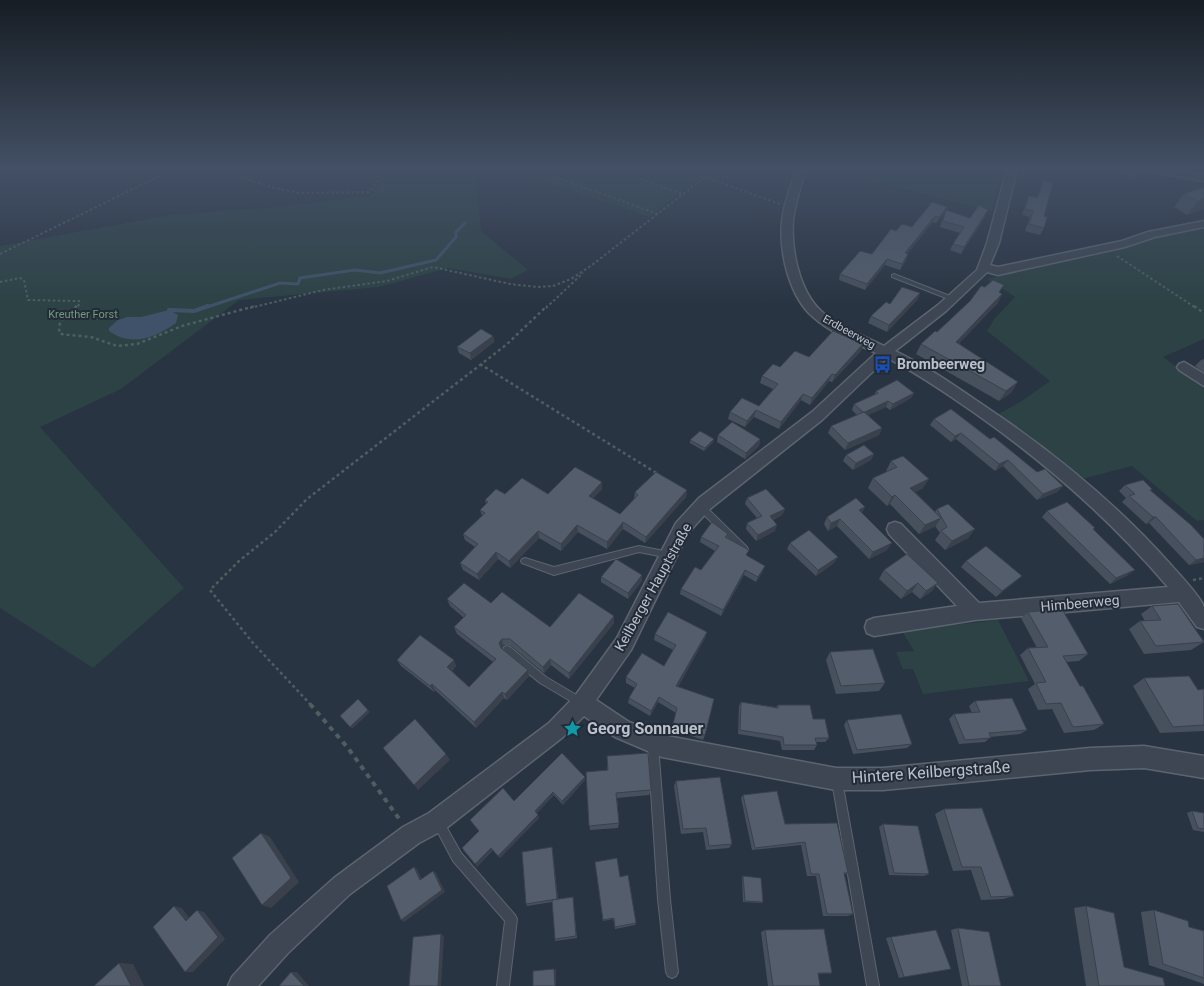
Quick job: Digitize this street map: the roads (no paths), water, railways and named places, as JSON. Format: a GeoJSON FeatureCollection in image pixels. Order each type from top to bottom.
{"type":"FeatureCollection","features":[{"type":"Feature","properties":{"kind":"street","name":"Erdbeerweg"},"geometry":{"type":"LineString","coordinates":[[789,215],[788,247],[797,280],[809,306],[826,321],[886,352]]}},
{"type":"Feature","properties":{"kind":"street"},"geometry":{"type":"LineString","coordinates":[[1000,215],[993,243],[983,269],[998,271],[1125,244],[1152,234],[1204,224]]}},
{"type":"Feature","properties":{"kind":"street","name":"Keilberger Hauptstraße"},"geometry":{"type":"LineString","coordinates":[[241,986],[279,944],[342,886],[411,835],[437,821],[556,730],[582,703],[624,644],[682,528],[701,507],[817,416],[886,352],[953,298],[983,269]]}},
{"type":"Feature","properties":{"kind":"street"},"geometry":{"type":"LineString","coordinates":[[886,352],[914,366],[951,390],[1079,485],[1124,527],[1185,593],[1204,621]]}},
{"type":"Feature","properties":{"kind":"street"},"geometry":{"type":"LineString","coordinates":[[1184,367],[1204,381]]}},
{"type":"Feature","properties":{"kind":"street"},"geometry":{"type":"LineString","coordinates":[[895,529],[975,612]]}},
{"type":"Feature","properties":{"kind":"street","name":"Himbeerweg"},"geometry":{"type":"LineString","coordinates":[[874,627],[975,612],[1185,593]]}},
{"type":"Feature","properties":{"kind":"street","name":"Hintere Keilbergstraße"},"geometry":{"type":"LineString","coordinates":[[582,703],[622,730],[662,746],[836,779],[883,779],[1090,759],[1144,757],[1204,767]]}},
{"type":"Feature","properties":{"kind":"lane"},"geometry":{"type":"LineString","coordinates":[[894,276],[953,298]]}},
{"type":"Feature","properties":{"kind":"lane"},"geometry":{"type":"LineString","coordinates":[[701,507],[744,548]]}},
{"type":"Feature","properties":{"kind":"lane"},"geometry":{"type":"LineString","coordinates":[[525,561],[554,571],[639,549],[669,555]]}},
{"type":"Feature","properties":{"kind":"lane"},"geometry":{"type":"LineString","coordinates":[[507,650],[543,680],[582,703]]}},
{"type":"Feature","properties":{"kind":"lane"},"geometry":{"type":"LineString","coordinates":[[652,741],[664,899],[672,972]]}},
{"type":"Feature","properties":{"kind":"lane"},"geometry":{"type":"LineString","coordinates":[[836,779],[873,986]]}},
{"type":"Feature","properties":{"kind":"lane"},"geometry":{"type":"LineString","coordinates":[[437,821],[458,857],[511,920],[503,986]]}},
{"type":"Feature","properties":{"kind":"water"},"geometry":{"type":"Polygon","coordinates":[[[169,310],[178,315],[176,323],[160,333],[143,339],[126,339],[109,331],[109,328],[118,320],[169,310]]]}},
{"type":"Feature","properties":{"kind":"waterway"},"geometry":{"type":"LineString","coordinates":[[204,308],[280,283],[298,284],[300,278],[355,270],[380,273],[436,260],[456,237],[456,232],[465,223]]}},
{"type":"Feature","properties":{"kind":"waterway"},"geometry":{"type":"LineString","coordinates":[[169,310],[194,311],[208,306]]}},
{"type":"Feature","properties":{"kind":"place","name":"Brombeerweg"},"geometry":{"type":"Point","coordinates":[883,364]}},
{"type":"Feature","properties":{"kind":"place","name":"Georg Sonnauer"},"geometry":{"type":"Point","coordinates":[573,728]}},
{"type":"Feature","properties":{"kind":"park label","name":"Kreuther Forst"},"geometry":{"type":"Point","coordinates":[83,314]}}]}
